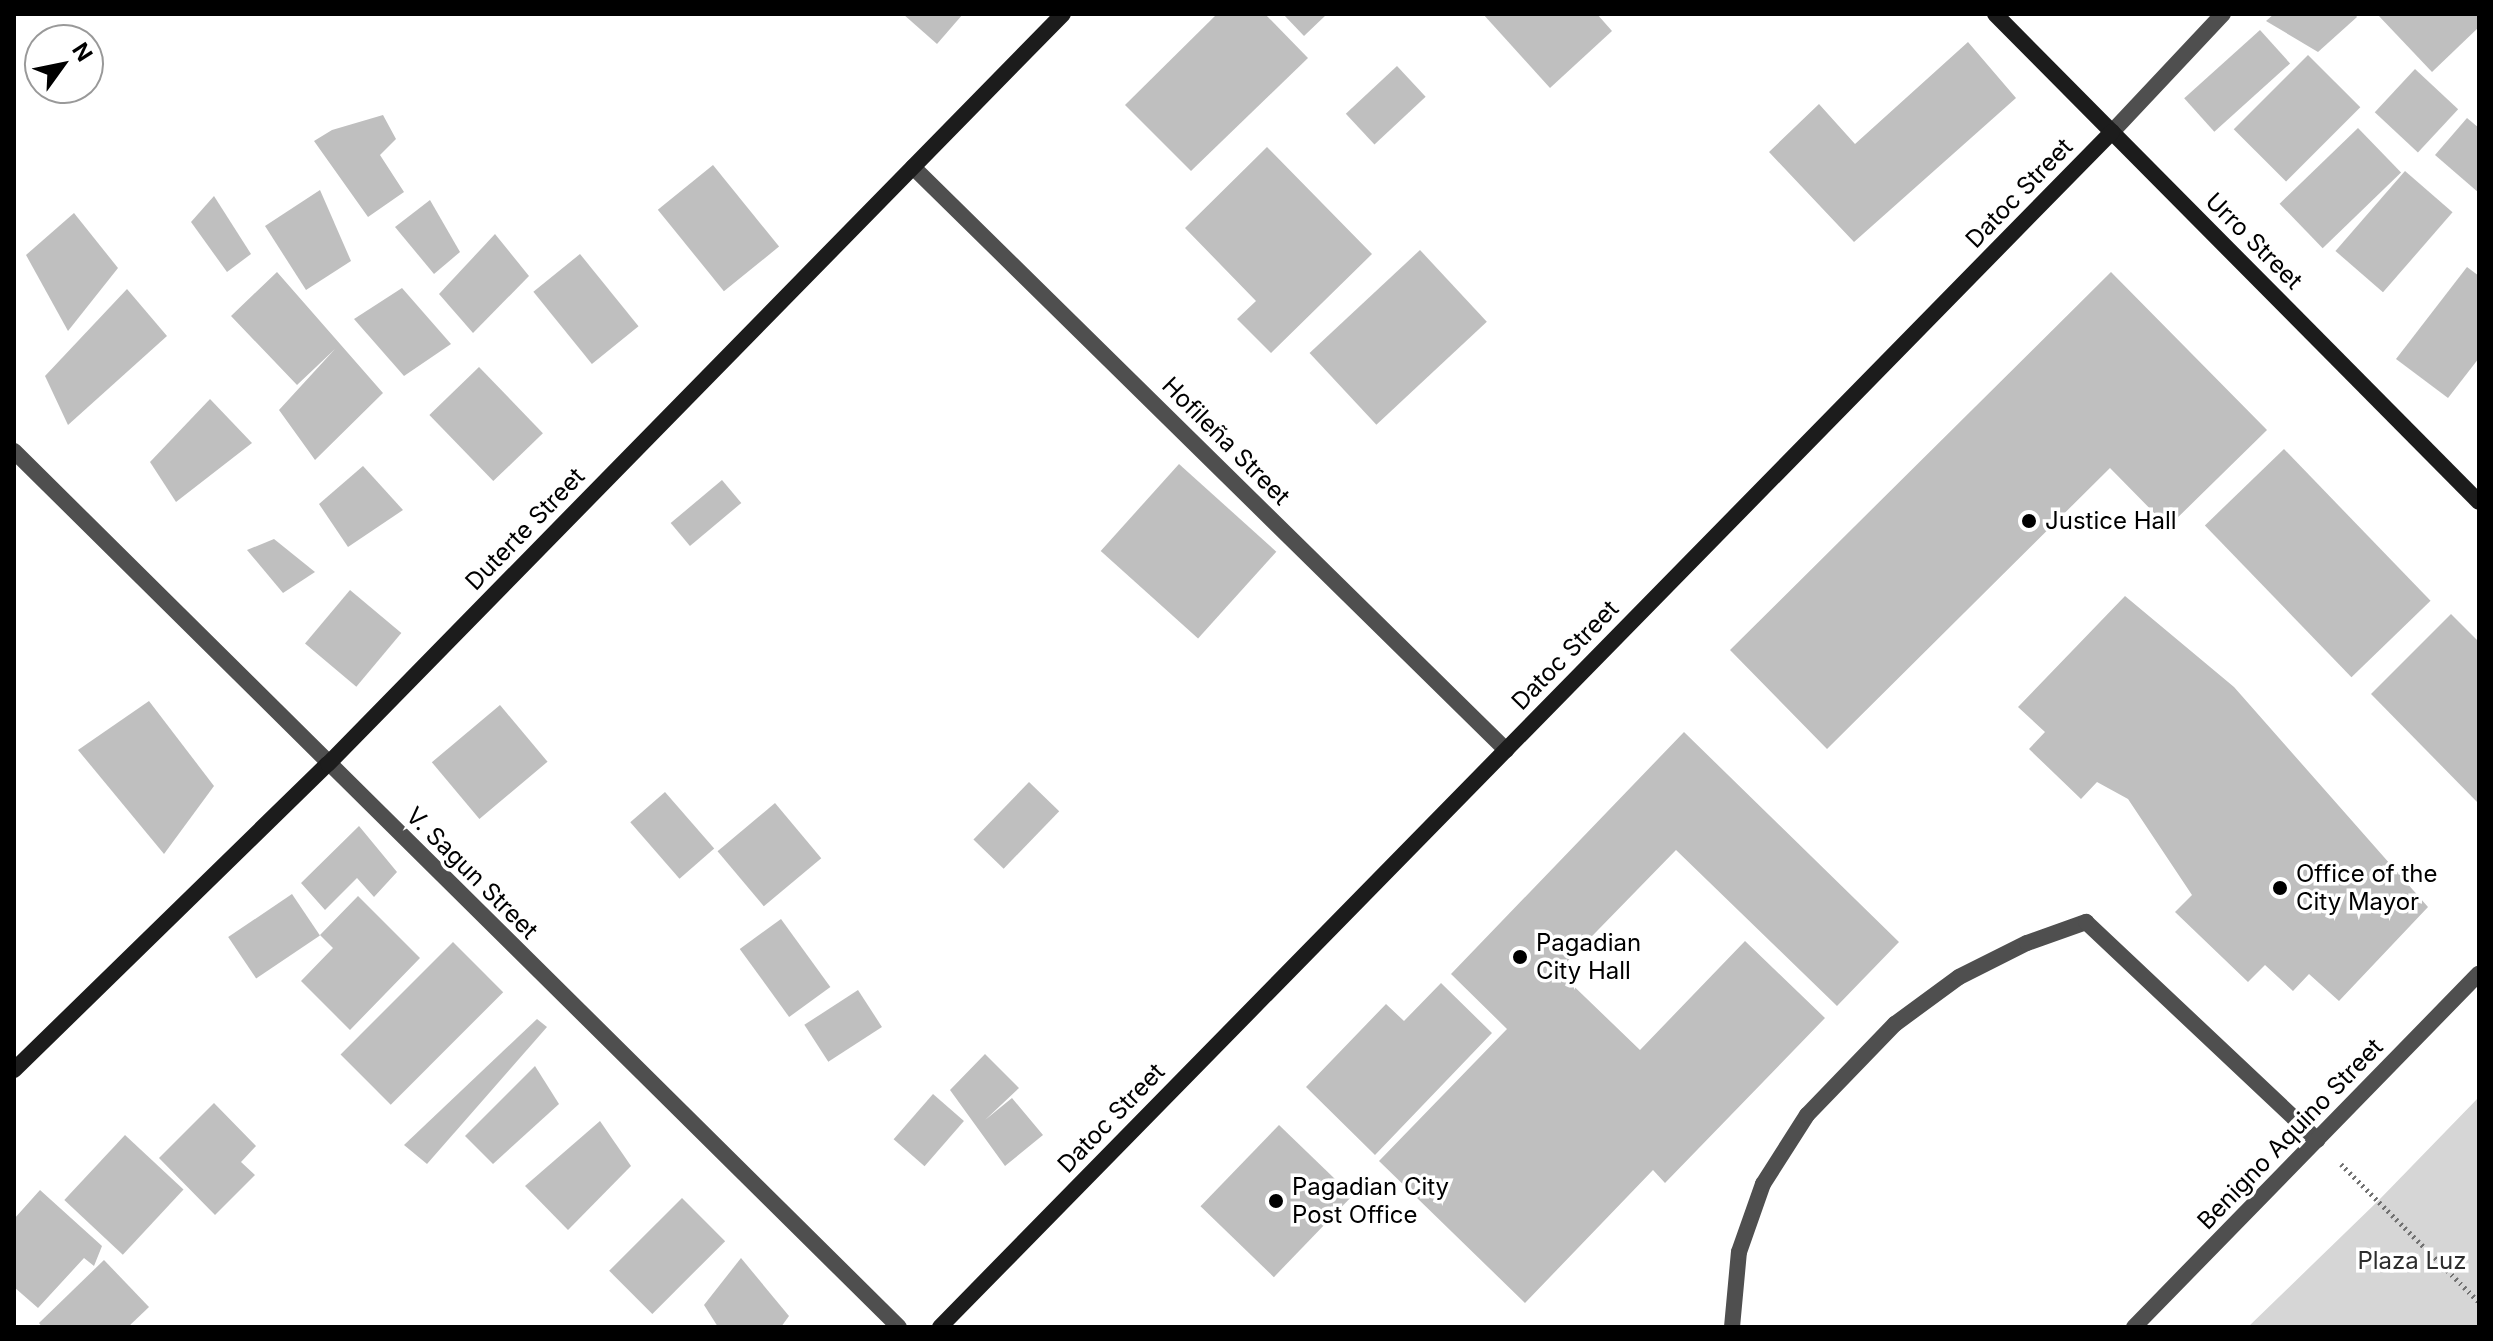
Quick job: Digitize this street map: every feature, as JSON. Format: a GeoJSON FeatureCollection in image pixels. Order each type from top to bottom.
{"type":"FeatureCollection","features":[{"type":"Feature","properties":{"kind":"street","name":"Duterte Street"},"geometry":{"type":"LineString","coordinates":[[14,1070],[328,764],[1063,14]]}},
{"type":"Feature","properties":{"kind":"street","name":"Urro Street"},"geometry":{"type":"LineString","coordinates":[[1995,14],[2479,502]]}},
{"type":"Feature","properties":{"kind":"street","name":"Datoc Street"},"geometry":{"type":"LineString","coordinates":[[940,1327],[2112,132],[2223,14]]}},
{"type":"Feature","properties":{"kind":"street","name":"Hofileña Street"},"geometry":{"type":"LineString","coordinates":[[913,167],[1506,750]]}},
{"type":"Feature","properties":{"kind":"street","name":"V. Sagun Street"},"geometry":{"type":"LineString","coordinates":[[14,451],[899,1327]]}},
{"type":"Feature","properties":{"kind":"street"},"geometry":{"type":"LineString","coordinates":[[1732,1327],[1739,1252],[1763,1184],[1817,1103],[1895,1024],[1959,977],[2027,943],[2083,923],[2317,1140]]}},
{"type":"Feature","properties":{"kind":"street","name":"Benigno Aquino Street"},"geometry":{"type":"LineString","coordinates":[[2134,1327],[2479,974]]}},
{"type":"Feature","properties":{"kind":"path"},"geometry":{"type":"LineString","coordinates":[[2317,1140],[2479,1302]]}},
{"type":"Feature","properties":{"kind":"green space","name":"Plaza Luz"},"geometry":{"type":"Polygon","coordinates":[[[2479,1097],[2479,1327],[2248,1327],[2378,1201],[2479,1097]]]}},
{"type":"Feature","properties":{"kind":"building"},"geometry":{"type":"Polygon","coordinates":[[[903,14],[963,14],[937,44],[903,14]]]}},
{"type":"Feature","properties":{"kind":"building"},"geometry":{"type":"Polygon","coordinates":[[[1217,14],[1265,14],[1308,58],[1191,171],[1125,105],[1217,14]]]}},
{"type":"Feature","properties":{"kind":"building"},"geometry":{"type":"Polygon","coordinates":[[[1283,14],[1327,14],[1304,36],[1283,14]]]}},
{"type":"Feature","properties":{"kind":"building"},"geometry":{"type":"Polygon","coordinates":[[[1483,14],[1597,14],[1612,31],[1550,88],[1483,14]]]}},
{"type":"Feature","properties":{"kind":"building"},"geometry":{"type":"Polygon","coordinates":[[[2274,14],[2355,14],[2357,17],[2318,52],[2266,21],[2274,14]]]}},
{"type":"Feature","properties":{"kind":"building"},"geometry":{"type":"Polygon","coordinates":[[[2377,14],[2479,14],[2479,27],[2432,72],[2377,14]]]}},
{"type":"Feature","properties":{"kind":"building"},"geometry":{"type":"Polygon","coordinates":[[[2260,30],[2290,63],[2214,132],[2184,98],[2260,30]]]}},
{"type":"Feature","properties":{"kind":"building"},"geometry":{"type":"Polygon","coordinates":[[[1968,42],[2016,98],[1854,242],[1769,152],[1819,104],[1855,144],[1968,42]]]}},
{"type":"Feature","properties":{"kind":"building"},"geometry":{"type":"Polygon","coordinates":[[[2308,55],[2360,107],[2286,182],[2234,129],[2308,55]]]}},
{"type":"Feature","properties":{"kind":"building"},"geometry":{"type":"Polygon","coordinates":[[[1397,66],[1426,97],[1374,144],[1346,114],[1397,66]]]}},
{"type":"Feature","properties":{"kind":"building"},"geometry":{"type":"Polygon","coordinates":[[[2415,69],[2458,109],[2418,152],[2375,112],[2415,69]]]}},
{"type":"Feature","properties":{"kind":"building"},"geometry":{"type":"Polygon","coordinates":[[[383,115],[396,139],[380,155],[404,192],[368,217],[314,141],[332,130],[383,115]]]}},
{"type":"Feature","properties":{"kind":"building"},"geometry":{"type":"Polygon","coordinates":[[[2467,118],[2479,128],[2479,193],[2435,155],[2467,118]]]}},
{"type":"Feature","properties":{"kind":"building"},"geometry":{"type":"Polygon","coordinates":[[[2358,128],[2401,173],[2323,248],[2280,204],[2358,128]]]}},
{"type":"Feature","properties":{"kind":"building"},"geometry":{"type":"Polygon","coordinates":[[[1267,147],[1372,254],[1271,353],[1237,319],[1256,301],[1185,228],[1267,147]]]}},
{"type":"Feature","properties":{"kind":"building"},"geometry":{"type":"Polygon","coordinates":[[[713,165],[779,247],[724,291],[658,210],[713,165]]]}},
{"type":"Feature","properties":{"kind":"building"},"geometry":{"type":"Polygon","coordinates":[[[2405,171],[2453,212],[2383,292],[2335,251],[2405,171]]]}},
{"type":"Feature","properties":{"kind":"building"},"geometry":{"type":"Polygon","coordinates":[[[320,190],[351,261],[306,290],[265,226],[320,190]]]}},
{"type":"Feature","properties":{"kind":"building"},"geometry":{"type":"Polygon","coordinates":[[[214,196],[251,254],[227,272],[191,222],[214,196]]]}},
{"type":"Feature","properties":{"kind":"building"},"geometry":{"type":"Polygon","coordinates":[[[430,200],[460,252],[434,274],[395,227],[430,200]]]}},
{"type":"Feature","properties":{"kind":"building"},"geometry":{"type":"Polygon","coordinates":[[[74,213],[118,268],[68,331],[26,255],[74,213]]]}},
{"type":"Feature","properties":{"kind":"building"},"geometry":{"type":"Polygon","coordinates":[[[495,234],[529,276],[473,333],[439,294],[495,234]]]}},
{"type":"Feature","properties":{"kind":"building"},"geometry":{"type":"Polygon","coordinates":[[[1420,250],[1487,322],[1376,425],[1310,353],[1420,250]]]}},
{"type":"Feature","properties":{"kind":"building"},"geometry":{"type":"Polygon","coordinates":[[[580,254],[639,326],[592,364],[533,292],[580,254]]]}},
{"type":"Feature","properties":{"kind":"building"},"geometry":{"type":"Polygon","coordinates":[[[2467,267],[2479,276],[2479,358],[2448,398],[2396,359],[2467,267]]]}},
{"type":"Feature","properties":{"kind":"building"},"geometry":{"type":"Polygon","coordinates":[[[277,272],[383,393],[315,460],[279,410],[335,349],[297,385],[231,316],[277,272]]]}},
{"type":"Feature","properties":{"kind":"building"},"geometry":{"type":"Polygon","coordinates":[[[2111,272],[2267,430],[2168,527],[2110,468],[1827,749],[1730,650],[2111,272]]]}},
{"type":"Feature","properties":{"kind":"building"},"geometry":{"type":"Polygon","coordinates":[[[402,288],[451,344],[404,376],[354,319],[402,288]]]}},
{"type":"Feature","properties":{"kind":"building"},"geometry":{"type":"Polygon","coordinates":[[[127,289],[167,336],[68,425],[45,376],[127,289]]]}},
{"type":"Feature","properties":{"kind":"building"},"geometry":{"type":"Polygon","coordinates":[[[479,367],[543,433],[493,481],[429,415],[479,367]]]}},
{"type":"Feature","properties":{"kind":"building"},"geometry":{"type":"Polygon","coordinates":[[[210,399],[252,443],[176,502],[150,462],[210,399]]]}},
{"type":"Feature","properties":{"kind":"building"},"geometry":{"type":"Polygon","coordinates":[[[2284,449],[2431,601],[2351,677],[2205,525],[2284,449]]]}},
{"type":"Feature","properties":{"kind":"building"},"geometry":{"type":"Polygon","coordinates":[[[1179,464],[1276,552],[1198,639],[1101,551],[1179,464]]]}},
{"type":"Feature","properties":{"kind":"building"},"geometry":{"type":"Polygon","coordinates":[[[363,466],[403,510],[348,547],[319,504],[363,466]]]}},
{"type":"Feature","properties":{"kind":"building"},"geometry":{"type":"Polygon","coordinates":[[[722,480],[741,503],[690,546],[671,523],[722,480]]]}},
{"type":"Feature","properties":{"kind":"building"},"geometry":{"type":"Polygon","coordinates":[[[274,539],[315,572],[283,593],[247,550],[274,539]]]}},
{"type":"Feature","properties":{"kind":"building"},"geometry":{"type":"Polygon","coordinates":[[[350,590],[401,633],[356,687],[305,644],[350,590]]]}},
{"type":"Feature","properties":{"kind":"building"},"geometry":{"type":"Polygon","coordinates":[[[2125,596],[2234,687],[2428,907],[2339,1001],[2309,974],[2293,991],[2265,965],[2248,982],[2175,912],[2192,895],[2128,799],[2097,782],[2081,799],[2029,749],[2045,732],[2018,707],[2125,596]]]}},
{"type":"Feature","properties":{"kind":"building"},"geometry":{"type":"Polygon","coordinates":[[[2451,614],[2479,642],[2479,804],[2371,694],[2451,614]]]}},
{"type":"Feature","properties":{"kind":"building"},"geometry":{"type":"Polygon","coordinates":[[[149,701],[214,786],[164,854],[78,750],[149,701]]]}},
{"type":"Feature","properties":{"kind":"building"},"geometry":{"type":"Polygon","coordinates":[[[500,705],[548,762],[479,819],[432,762],[500,705]]]}},
{"type":"Feature","properties":{"kind":"building","name":"Pagadian City Hall"},"geometry":{"type":"Polygon","coordinates":[[[1684,732],[1899,942],[1837,1006],[1676,850],[1558,971],[1640,1050],[1745,941],[1825,1018],[1665,1183],[1653,1170],[1525,1303],[1379,1161],[1507,1029],[1451,974],[1684,732]]]}},
{"type":"Feature","properties":{"kind":"building"},"geometry":{"type":"Polygon","coordinates":[[[1029,782],[1059,811],[1004,869],[973,840],[1029,782]]]}},
{"type":"Feature","properties":{"kind":"building"},"geometry":{"type":"Polygon","coordinates":[[[665,792],[714,849],[679,879],[630,822],[665,792]]]}},
{"type":"Feature","properties":{"kind":"building"},"geometry":{"type":"Polygon","coordinates":[[[775,803],[821,858],[764,906],[718,851],[775,803]]]}},
{"type":"Feature","properties":{"kind":"building"},"geometry":{"type":"Polygon","coordinates":[[[359,826],[397,872],[374,897],[357,878],[325,910],[301,883],[359,826]]]}},
{"type":"Feature","properties":{"kind":"building"},"geometry":{"type":"Polygon","coordinates":[[[292,894],[320,935],[256,979],[228,937],[292,894]]]}},
{"type":"Feature","properties":{"kind":"building"},"geometry":{"type":"Polygon","coordinates":[[[358,896],[420,958],[350,1030],[301,981],[333,948],[320,935],[358,896]]]}},
{"type":"Feature","properties":{"kind":"building"},"geometry":{"type":"Polygon","coordinates":[[[781,919],[830,987],[789,1017],[740,949],[781,919]]]}},
{"type":"Feature","properties":{"kind":"building"},"geometry":{"type":"Polygon","coordinates":[[[453,942],[503,992],[391,1105],[341,1054],[453,942]]]}},
{"type":"Feature","properties":{"kind":"building"},"geometry":{"type":"Polygon","coordinates":[[[1441,983],[1492,1033],[1375,1155],[1306,1087],[1386,1004],[1404,1021],[1441,983]]]}},
{"type":"Feature","properties":{"kind":"building"},"geometry":{"type":"Polygon","coordinates":[[[858,990],[882,1027],[828,1062],[804,1025],[858,990]]]}},
{"type":"Feature","properties":{"kind":"building"},"geometry":{"type":"Polygon","coordinates":[[[537,1019],[547,1027],[427,1164],[404,1145],[537,1019]]]}},
{"type":"Feature","properties":{"kind":"building"},"geometry":{"type":"Polygon","coordinates":[[[985,1054],[1019,1088],[985,1120],[1012,1098],[1043,1135],[1005,1166],[950,1090],[985,1054]]]}},
{"type":"Feature","properties":{"kind":"building"},"geometry":{"type":"Polygon","coordinates":[[[535,1066],[559,1104],[493,1164],[465,1136],[535,1066]]]}},
{"type":"Feature","properties":{"kind":"building"},"geometry":{"type":"Polygon","coordinates":[[[933,1094],[964,1121],[925,1166],[894,1139],[933,1094]]]}},
{"type":"Feature","properties":{"kind":"building"},"geometry":{"type":"Polygon","coordinates":[[[214,1103],[256,1146],[241,1162],[255,1175],[215,1215],[159,1158],[214,1103]]]}},
{"type":"Feature","properties":{"kind":"building"},"geometry":{"type":"Polygon","coordinates":[[[600,1121],[631,1166],[568,1230],[525,1186],[600,1121]]]}},
{"type":"Feature","properties":{"kind":"building","name":"Pagadian City Post Office"},"geometry":{"type":"Polygon","coordinates":[[[1279,1125],[1352,1196],[1274,1277],[1201,1206],[1279,1125]]]}},
{"type":"Feature","properties":{"kind":"building"},"geometry":{"type":"Polygon","coordinates":[[[125,1135],[184,1190],[123,1255],[64,1200],[125,1135]]]}},
{"type":"Feature","properties":{"kind":"building"},"geometry":{"type":"Polygon","coordinates":[[[40,1190],[102,1246],[94,1266],[84,1258],[38,1308],[14,1287],[14,1219],[40,1190]]]}},
{"type":"Feature","properties":{"kind":"building"},"geometry":{"type":"Polygon","coordinates":[[[682,1198],[725,1241],[652,1314],[609,1271],[682,1198]]]}},
{"type":"Feature","properties":{"kind":"building"},"geometry":{"type":"Polygon","coordinates":[[[741,1258],[789,1316],[781,1327],[718,1327],[704,1305],[741,1258]]]}},
{"type":"Feature","properties":{"kind":"building"},"geometry":{"type":"Polygon","coordinates":[[[104,1260],[149,1307],[128,1327],[42,1327],[39,1323],[104,1260]]]}},
{"type":"Feature","properties":{"kind":"place","name":"Justice Hall"},"geometry":{"type":"Point","coordinates":[2029,521]}},
{"type":"Feature","properties":{"kind":"place","name":"Office of the City Mayor"},"geometry":{"type":"Point","coordinates":[2280,888]}},
{"type":"Feature","properties":{"kind":"place","name":"Pagadian City Hall"},"geometry":{"type":"Point","coordinates":[1520,957]}},
{"type":"Feature","properties":{"kind":"place","name":"Pagadian City Post Office"},"geometry":{"type":"Point","coordinates":[1276,1201]}}]}
